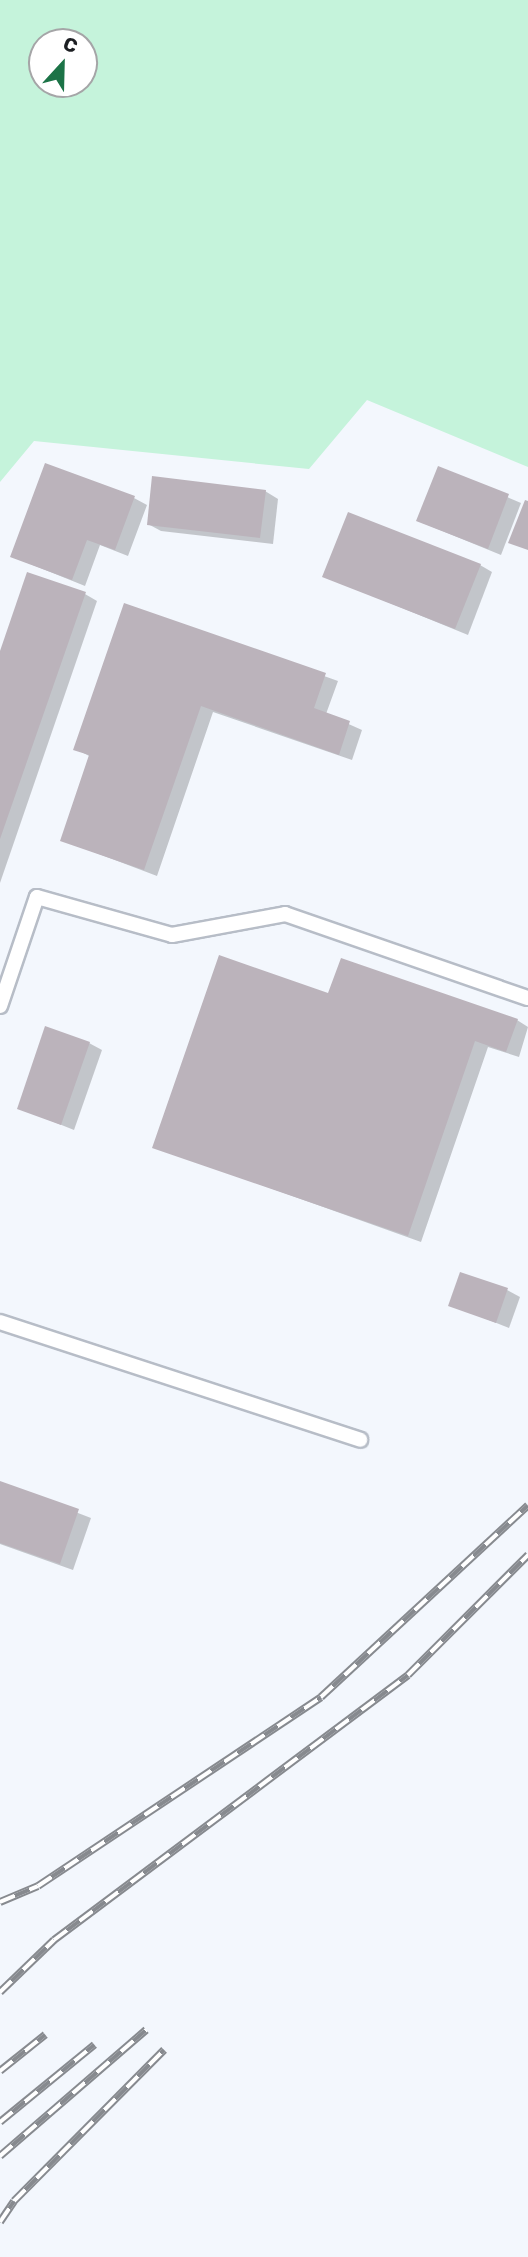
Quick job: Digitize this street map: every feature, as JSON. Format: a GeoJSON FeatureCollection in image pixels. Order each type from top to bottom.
{"type":"FeatureCollection","features":[{"type":"Feature","properties":{"kind":"lane"},"geometry":{"type":"LineString","coordinates":[[0,1006],[37,897],[172,935],[285,914],[528,998]]}},
{"type":"Feature","properties":{"kind":"lane"},"geometry":{"type":"LineString","coordinates":[[0,1322],[360,1440]]}},
{"type":"Feature","properties":{"kind":"green space"},"geometry":{"type":"Polygon","coordinates":[[[0,0],[528,0],[528,467],[367,400],[309,469],[34,441],[0,482],[0,0]]]}},
{"type":"Feature","properties":{"kind":"building"},"geometry":{"type":"Polygon","coordinates":[[[45,463],[135,496],[115,550],[87,540],[72,580],[10,557],[45,463]]]}},
{"type":"Feature","properties":{"kind":"building"},"geometry":{"type":"Polygon","coordinates":[[[438,466],[509,494],[488,549],[416,521],[438,466]]]}},
{"type":"Feature","properties":{"kind":"building"},"geometry":{"type":"Polygon","coordinates":[[[152,476],[266,490],[260,538],[147,525],[152,476]]]}},
{"type":"Feature","properties":{"kind":"building"},"geometry":{"type":"Polygon","coordinates":[[[525,500],[528,501],[528,550],[508,543],[525,500]]]}},
{"type":"Feature","properties":{"kind":"building"},"geometry":{"type":"Polygon","coordinates":[[[348,512],[481,564],[455,629],[322,577],[348,512]]]}},
{"type":"Feature","properties":{"kind":"building"},"geometry":{"type":"Polygon","coordinates":[[[27,572],[86,592],[0,839],[0,651],[27,572]]]}},
{"type":"Feature","properties":{"kind":"building"},"geometry":{"type":"Polygon","coordinates":[[[124,603],[326,673],[314,708],[350,721],[339,755],[201,706],[144,870],[60,841],[89,755],[73,750],[124,603]]]}},
{"type":"Feature","properties":{"kind":"building"},"geometry":{"type":"Polygon","coordinates":[[[219,955],[328,993],[341,958],[518,1019],[506,1052],[475,1041],[408,1236],[152,1148],[219,955]]]}},
{"type":"Feature","properties":{"kind":"building"},"geometry":{"type":"Polygon","coordinates":[[[45,1026],[90,1042],[61,1125],[17,1109],[45,1026]]]}},
{"type":"Feature","properties":{"kind":"building"},"geometry":{"type":"Polygon","coordinates":[[[460,1272],[508,1288],[496,1323],[448,1306],[460,1272]]]}},
{"type":"Feature","properties":{"kind":"building"},"geometry":{"type":"Polygon","coordinates":[[[0,1481],[79,1509],[60,1564],[0,1543],[0,1481]]]}},
{"type":"Feature","properties":{"kind":"railway"},"geometry":{"type":"LineString","coordinates":[[0,1902],[38,1886],[321,1697],[528,1505]]}},
{"type":"Feature","properties":{"kind":"railway"},"geometry":{"type":"LineString","coordinates":[[0,1992],[54,1940],[408,1675],[528,1555]]}},
{"type":"Feature","properties":{"kind":"railway"},"geometry":{"type":"LineString","coordinates":[[0,2156],[146,2030]]}},
{"type":"Feature","properties":{"kind":"railway"},"geometry":{"type":"LineString","coordinates":[[0,2071],[45,2035]]}},
{"type":"Feature","properties":{"kind":"railway"},"geometry":{"type":"LineString","coordinates":[[0,2122],[94,2045]]}},
{"type":"Feature","properties":{"kind":"railway"},"geometry":{"type":"LineString","coordinates":[[0,2222],[14,2201],[164,2050]]}}]}
